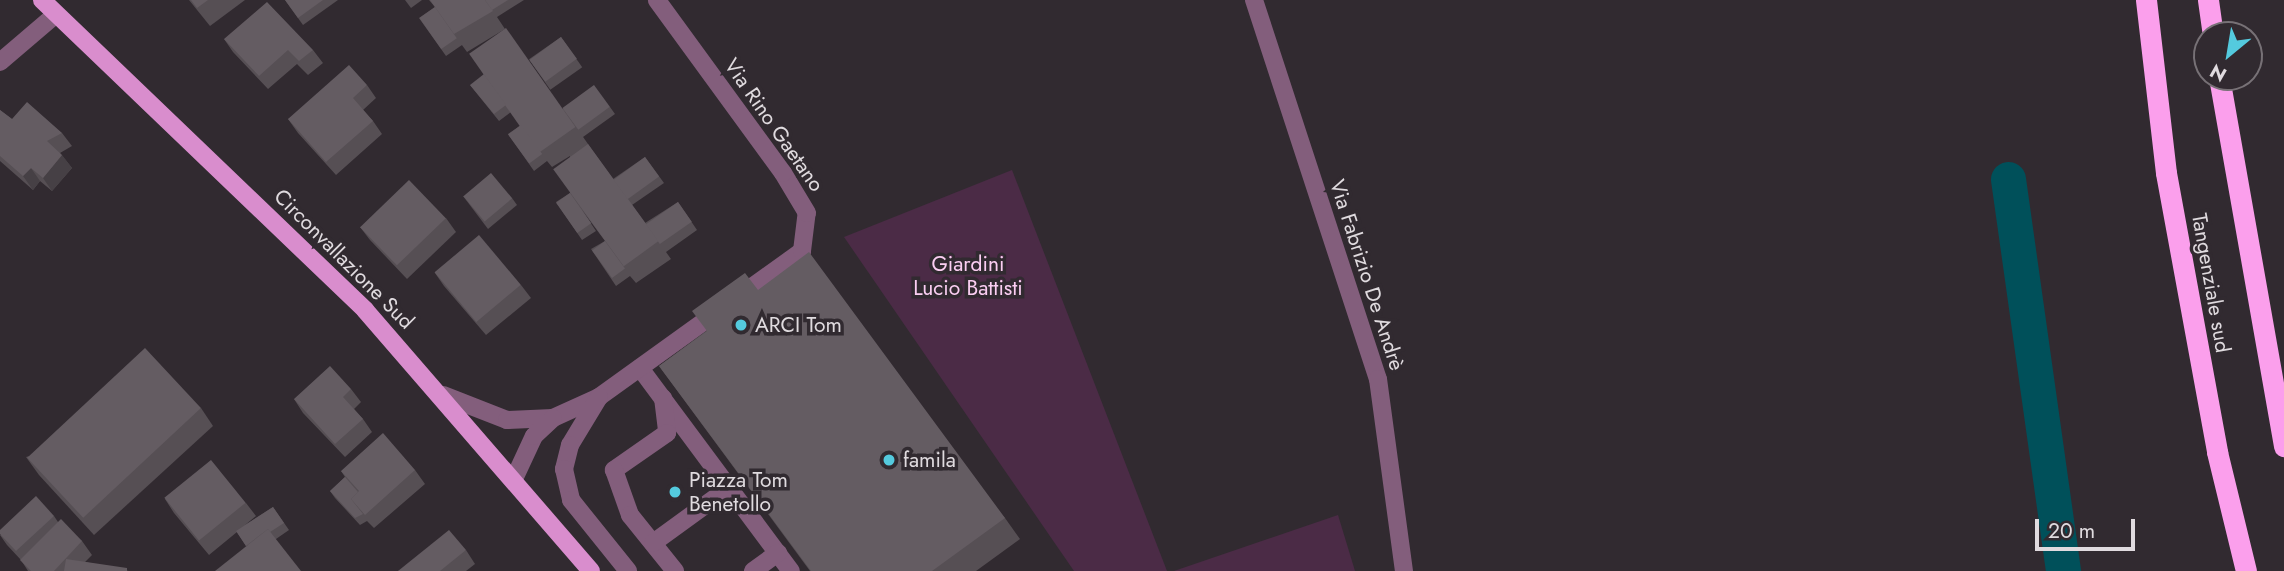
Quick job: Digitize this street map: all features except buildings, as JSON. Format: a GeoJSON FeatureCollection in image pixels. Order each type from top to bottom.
{"type":"FeatureCollection","features":[{"type":"Feature","properties":{"kind":"highway","name":"Tangenziale sud"},"geometry":{"type":"LineString","coordinates":[[2146,0],[2166,173],[2217,453],[2246,571]]}},
{"type":"Feature","properties":{"kind":"highway"},"geometry":{"type":"LineString","coordinates":[[2208,0],[2211,21]]}},
{"type":"Feature","properties":{"kind":"highway","name":"Tangenziale sud"},"geometry":{"type":"LineString","coordinates":[[2221,91],[2284,446]]}},
{"type":"Feature","properties":{"kind":"main road","name":"Circonvallazione Sud"},"geometry":{"type":"LineString","coordinates":[[42,0],[304,249],[443,395],[591,571]]}},
{"type":"Feature","properties":{"kind":"street","name":"Via Rino Gaetano"},"geometry":{"type":"LineString","coordinates":[[514,479],[534,436],[553,418],[599,397],[802,251],[807,213],[783,173],[657,0]]}},
{"type":"Feature","properties":{"kind":"street","name":"Via Fabrizio De Andrè"},"geometry":{"type":"LineString","coordinates":[[1254,0],[1378,379],[1404,571]]}},
{"type":"Feature","properties":{"kind":"street"},"geometry":{"type":"LineString","coordinates":[[0,62],[55,15]]}},
{"type":"Feature","properties":{"kind":"street"},"geometry":{"type":"LineString","coordinates":[[640,368],[791,571]]}},
{"type":"Feature","properties":{"kind":"street","name":"Via Rino Gaetano"},"geometry":{"type":"LineString","coordinates":[[443,395],[507,420],[553,418]]}},
{"type":"Feature","properties":{"kind":"street"},"geometry":{"type":"LineString","coordinates":[[662,395],[667,433],[614,470],[630,515],[675,571]]}},
{"type":"Feature","properties":{"kind":"street","name":"Via Rino Gaetano"},"geometry":{"type":"LineString","coordinates":[[599,397],[570,445],[564,469],[570,499],[628,571]]}},
{"type":"Feature","properties":{"kind":"street"},"geometry":{"type":"LineString","coordinates":[[653,543],[730,487]]}},
{"type":"Feature","properties":{"kind":"street"},"geometry":{"type":"LineString","coordinates":[[753,571],[778,553]]}},
{"type":"Feature","properties":{"kind":"green space","name":"Giardini Lucio Battisti"},"geometry":{"type":"Polygon","coordinates":[[[1012,170],[1167,571],[1074,571],[844,237],[1012,170]]]}},
{"type":"Feature","properties":{"kind":"green space"},"geometry":{"type":"Polygon","coordinates":[[[1338,515],[1355,571],[1174,571],[1338,515]]]}},
{"type":"Feature","properties":{"kind":"waterway"},"geometry":{"type":"LineString","coordinates":[[2008,179],[2063,571]]}},
{"type":"Feature","properties":{"kind":"place","name":"ARCI Tom"},"geometry":{"type":"Point","coordinates":[741,325]}},
{"type":"Feature","properties":{"kind":"place","name":"famila"},"geometry":{"type":"Point","coordinates":[889,460]}},
{"type":"Feature","properties":{"kind":"place","name":"Piazza Tom Benetollo"},"geometry":{"type":"Point","coordinates":[675,492]}}]}
